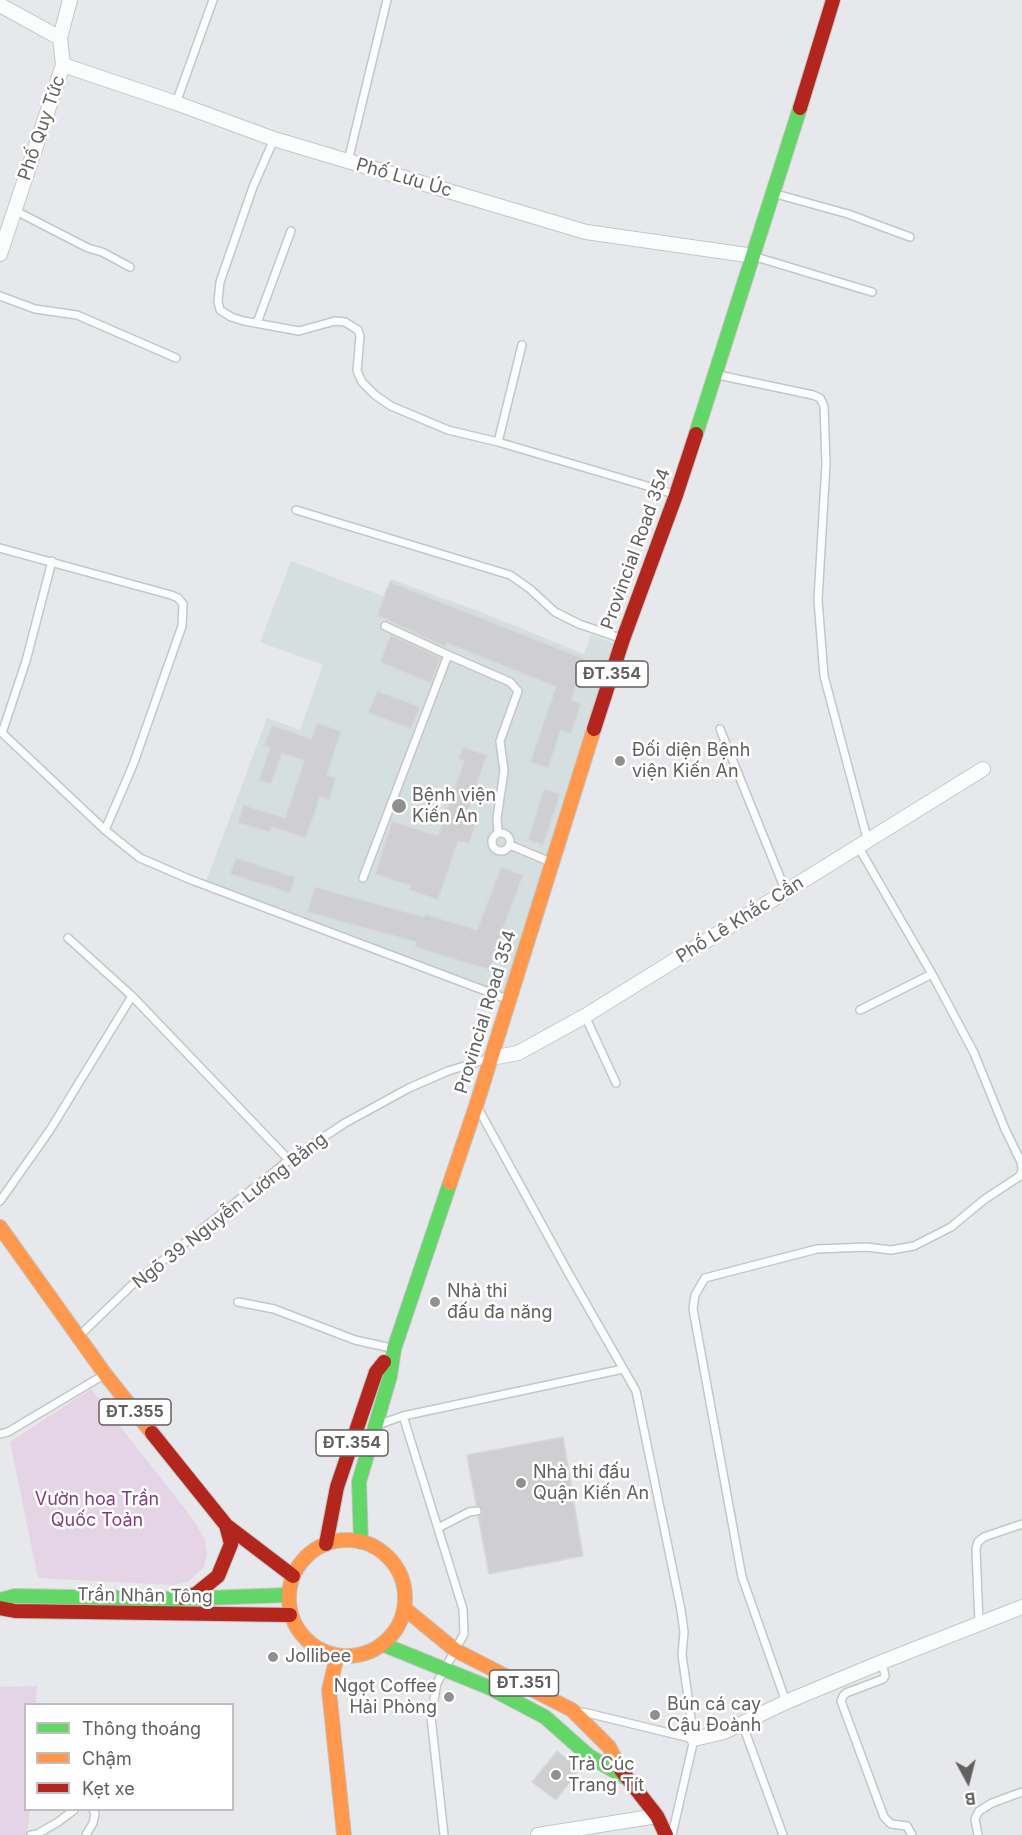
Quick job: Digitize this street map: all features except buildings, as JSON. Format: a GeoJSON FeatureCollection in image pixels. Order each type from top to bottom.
{"type":"FeatureCollection","features":[{"type":"Feature","properties":{"kind":"main road","name":"Provincial Road 354"},"geometry":{"type":"LineString","coordinates":[[393,1349],[476,1106],[623,639],[676,495],[754,256],[833,0]]}},
{"type":"Feature","properties":{"kind":"main road","name":"ĐT.355"},"geometry":{"type":"LineString","coordinates":[[0,1227],[105,1374],[226,1526],[292,1576]]}},
{"type":"Feature","properties":{"kind":"main road","name":"ĐT.354"},"geometry":{"type":"LineString","coordinates":[[361,1542],[359,1482],[390,1376],[393,1349]]}},
{"type":"Feature","properties":{"kind":"main road","name":"ĐT.354"},"geometry":{"type":"LineString","coordinates":[[326,1544],[337,1487],[376,1372],[393,1349]]}},
{"type":"Feature","properties":{"kind":"main road"},"geometry":{"type":"LineString","coordinates":[[178,1599],[209,1586],[218,1576],[231,1544],[226,1526]]}},
{"type":"Feature","properties":{"kind":"main road"},"geometry":{"type":"LineString","coordinates":[[349,1540],[361,1542],[387,1556],[398,1571],[404,1589],[404,1608],[398,1627],[382,1644],[361,1655],[337,1656],[308,1642],[300,1634],[290,1615],[288,1595],[292,1576],[306,1557],[326,1544],[349,1540]]}},
{"type":"Feature","properties":{"kind":"main road","name":"Trần Nhân Tông"},"geometry":{"type":"LineString","coordinates":[[0,1600],[15,1596],[178,1599],[288,1595]]}},
{"type":"Feature","properties":{"kind":"main road","name":"Trần Nhân Tông"},"geometry":{"type":"LineString","coordinates":[[0,1608],[15,1611],[290,1615]]}},
{"type":"Feature","properties":{"kind":"main road","name":"ĐT.351"},"geometry":{"type":"LineString","coordinates":[[404,1608],[455,1650],[573,1710],[609,1747],[625,1777],[657,1816],[666,1835]]}},
{"type":"Feature","properties":{"kind":"main road","name":"ĐT.351"},"geometry":{"type":"LineString","coordinates":[[382,1644],[488,1687],[545,1717],[589,1756],[625,1777]]}},
{"type":"Feature","properties":{"kind":"main road"},"geometry":{"type":"LineString","coordinates":[[337,1656],[328,1690],[344,1835]]}},
{"type":"Feature","properties":{"kind":"street","name":"Phố Quy Tức"},"geometry":{"type":"LineString","coordinates":[[0,254],[3,234],[14,209],[63,65],[60,38],[70,0]]}},
{"type":"Feature","properties":{"kind":"street"},"geometry":{"type":"LineString","coordinates":[[0,5],[60,38]]}},
{"type":"Feature","properties":{"kind":"street","name":"Phố Lưu Úc"},"geometry":{"type":"LineString","coordinates":[[63,65],[274,139],[586,232],[754,256]]}},
{"type":"Feature","properties":{"kind":"street","name":"Phố Lê Khắc Cần"},"geometry":{"type":"LineString","coordinates":[[491,1058],[518,1053],[585,1016],[864,845],[983,769]]}},
{"type":"Feature","properties":{"kind":"street"},"geometry":{"type":"LineString","coordinates":[[694,1739],[724,1732],[786,1702],[979,1622],[1022,1607]]}},
{"type":"Feature","properties":{"kind":"street"},"geometry":{"type":"LineString","coordinates":[[538,1835],[657,1816]]}},
{"type":"Feature","properties":{"kind":"lane"},"geometry":{"type":"LineString","coordinates":[[176,103],[213,0]]}},
{"type":"Feature","properties":{"kind":"lane"},"geometry":{"type":"LineString","coordinates":[[348,161],[387,0]]}},
{"type":"Feature","properties":{"kind":"lane"},"geometry":{"type":"LineString","coordinates":[[274,139],[238,227],[220,282],[218,302],[220,310],[231,317],[300,331],[335,321],[345,322],[358,330],[360,336],[357,371],[362,382],[375,396],[406,413],[448,430],[498,442],[676,495]]}},
{"type":"Feature","properties":{"kind":"lane"},"geometry":{"type":"LineString","coordinates":[[774,193],[848,214],[910,237]]}},
{"type":"Feature","properties":{"kind":"lane"},"geometry":{"type":"LineString","coordinates":[[14,209],[130,267]]}},
{"type":"Feature","properties":{"kind":"lane"},"geometry":{"type":"LineString","coordinates":[[257,323],[291,231]]}},
{"type":"Feature","properties":{"kind":"lane"},"geometry":{"type":"LineString","coordinates":[[754,256],[872,292]]}},
{"type":"Feature","properties":{"kind":"lane"},"geometry":{"type":"LineString","coordinates":[[0,296],[35,309],[77,315],[176,358]]}},
{"type":"Feature","properties":{"kind":"lane"},"geometry":{"type":"LineString","coordinates":[[498,442],[522,345]]}},
{"type":"Feature","properties":{"kind":"lane"},"geometry":{"type":"LineString","coordinates":[[715,375],[820,398],[824,406],[826,464],[818,600],[824,676],[864,845],[974,1053],[1022,1169],[1020,1176],[985,1199],[951,1227],[914,1246],[891,1250],[866,1247],[806,1252],[705,1278],[695,1296],[693,1309],[742,1577],[786,1702]]}},
{"type":"Feature","properties":{"kind":"lane"},"geometry":{"type":"LineString","coordinates":[[296,510],[510,575],[530,589],[555,612],[579,624],[623,639]]}},
{"type":"Feature","properties":{"kind":"lane"},"geometry":{"type":"LineString","coordinates":[[0,548],[171,595],[183,604],[182,626],[133,765],[105,830]]}},
{"type":"Feature","properties":{"kind":"lane"},"geometry":{"type":"LineString","coordinates":[[52,561],[26,661],[1,731],[105,830],[140,858],[189,879],[509,1000]]}},
{"type":"Feature","properties":{"kind":"lane"},"geometry":{"type":"LineString","coordinates":[[385,626],[510,682],[518,691],[500,741],[504,771],[497,818],[498,832],[492,838],[492,846],[499,851],[507,849],[510,845]]}},
{"type":"Feature","properties":{"kind":"lane"},"geometry":{"type":"LineString","coordinates":[[363,878],[448,655]]}},
{"type":"Feature","properties":{"kind":"lane"},"geometry":{"type":"LineString","coordinates":[[720,729],[786,892]]}},
{"type":"Feature","properties":{"kind":"lane"},"geometry":{"type":"LineString","coordinates":[[498,832],[506,834],[510,845]]}},
{"type":"Feature","properties":{"kind":"lane"},"geometry":{"type":"LineString","coordinates":[[510,845],[551,862]]}},
{"type":"Feature","properties":{"kind":"lane"},"geometry":{"type":"LineString","coordinates":[[68,938],[132,996],[289,1160]]}},
{"type":"Feature","properties":{"kind":"lane"},"geometry":{"type":"LineString","coordinates":[[860,1010],[932,974]]}},
{"type":"Feature","properties":{"kind":"lane"},"geometry":{"type":"LineString","coordinates":[[0,1201],[51,1130],[132,996]]}},
{"type":"Feature","properties":{"kind":"lane"},"geometry":{"type":"LineString","coordinates":[[585,1016],[616,1083]]}},
{"type":"Feature","properties":{"kind":"lane","name":"Ngõ 39 Nguyễn Lương Bằng"},"geometry":{"type":"LineString","coordinates":[[78,1337],[132,1286],[289,1160],[345,1123],[409,1088],[448,1071],[491,1058]]}},
{"type":"Feature","properties":{"kind":"lane"},"geometry":{"type":"LineString","coordinates":[[476,1106],[636,1391],[672,1557],[681,1610],[684,1632],[682,1654],[694,1739],[672,1835]]}},
{"type":"Feature","properties":{"kind":"lane"},"geometry":{"type":"LineString","coordinates":[[238,1302],[274,1309],[355,1340],[393,1349]]}},
{"type":"Feature","properties":{"kind":"lane"},"geometry":{"type":"LineString","coordinates":[[375,1426],[403,1416],[623,1369]]}},
{"type":"Feature","properties":{"kind":"lane"},"geometry":{"type":"LineString","coordinates":[[0,1434],[8,1432],[105,1374]]}},
{"type":"Feature","properties":{"kind":"lane"},"geometry":{"type":"LineString","coordinates":[[403,1416],[462,1609],[464,1634],[437,1683],[431,1717],[444,1835]]}},
{"type":"Feature","properties":{"kind":"lane"},"geometry":{"type":"LineString","coordinates":[[438,1528],[470,1512],[477,1511]]}},
{"type":"Feature","properties":{"kind":"lane"},"geometry":{"type":"LineString","coordinates":[[979,1622],[976,1549],[978,1542],[984,1537],[1022,1524]]}},
{"type":"Feature","properties":{"kind":"lane"},"geometry":{"type":"LineString","coordinates":[[882,1662],[885,1676],[883,1679],[846,1693],[841,1701],[884,1817],[891,1824],[907,1826],[912,1835]]}},
{"type":"Feature","properties":{"kind":"lane"},"geometry":{"type":"LineString","coordinates":[[573,1710],[694,1739]]}},
{"type":"Feature","properties":{"kind":"lane"},"geometry":{"type":"LineString","coordinates":[[742,1723],[783,1835]]}},
{"type":"Feature","properties":{"kind":"lane"},"geometry":{"type":"LineString","coordinates":[[978,1835],[975,1819],[980,1811],[992,1803],[1022,1792]]}},
{"type":"Feature","properties":{"kind":"lane"},"geometry":{"type":"LineString","coordinates":[[31,1835],[58,1822],[72,1811]]}},
{"type":"Feature","properties":{"kind":"lane"},"geometry":{"type":"LineString","coordinates":[[86,1835],[95,1814],[94,1811]]}},
{"type":"Feature","properties":{"kind":"shaded area","name":"Bệnh viện Kiến An"},"geometry":{"type":"Polygon","coordinates":[[[291,561],[383,596],[391,579],[584,654],[591,635],[616,644],[504,994],[206,882],[267,718],[300,730],[323,665],[260,642],[291,561]]]}},
{"type":"Feature","properties":{"kind":"green space","name":"Vườn hoa Trần Quốc Toản"},"geometry":{"type":"Polygon","coordinates":[[[91,1389],[192,1518],[205,1540],[207,1553],[204,1567],[188,1582],[173,1585],[38,1578],[10,1442],[91,1389]]]}},
{"type":"Feature","properties":{"kind":"green space"},"geometry":{"type":"Polygon","coordinates":[[[37,1686],[36,1703],[24,1703],[24,1811],[30,1811],[27,1835],[0,1835],[0,1687],[37,1686]]]}},
{"type":"Feature","properties":{"kind":"traffic: fast"},"geometry":{"type":"LineString","coordinates":[[696,434],[800,108]]}},
{"type":"Feature","properties":{"kind":"traffic: fast"},"geometry":{"type":"LineString","coordinates":[[361,1542],[359,1482],[390,1376],[394,1349],[450,1183]]}},
{"type":"Feature","properties":{"kind":"traffic: fast"},"geometry":{"type":"LineString","coordinates":[[0,1600],[15,1596],[178,1599],[288,1595]]}},
{"type":"Feature","properties":{"kind":"traffic: fast"},"geometry":{"type":"LineString","coordinates":[[382,1644],[488,1687],[545,1717],[589,1756],[625,1777]]}},
{"type":"Feature","properties":{"kind":"traffic: slow"},"geometry":{"type":"LineString","coordinates":[[450,1183],[594,729]]}},
{"type":"Feature","properties":{"kind":"traffic: slow"},"geometry":{"type":"LineString","coordinates":[[0,1227],[105,1374],[152,1433]]}},
{"type":"Feature","properties":{"kind":"traffic: slow"},"geometry":{"type":"LineString","coordinates":[[347,1540],[369,1544],[388,1557],[401,1576],[405,1598],[401,1620],[388,1639],[369,1652],[347,1656],[325,1652],[306,1639],[293,1620],[289,1598],[293,1576],[306,1557],[325,1544],[347,1540]]}},
{"type":"Feature","properties":{"kind":"traffic: slow"},"geometry":{"type":"LineString","coordinates":[[404,1608],[455,1650],[572,1710],[609,1747],[621,1770]]}},
{"type":"Feature","properties":{"kind":"traffic: slow"},"geometry":{"type":"LineString","coordinates":[[337,1656],[329,1690],[344,1835]]}},
{"type":"Feature","properties":{"kind":"traffic: jam"},"geometry":{"type":"LineString","coordinates":[[800,108],[833,0]]}},
{"type":"Feature","properties":{"kind":"traffic: jam"},"geometry":{"type":"LineString","coordinates":[[594,729],[623,639],[696,434]]}},
{"type":"Feature","properties":{"kind":"traffic: jam"},"geometry":{"type":"LineString","coordinates":[[326,1544],[337,1487],[376,1372],[384,1362]]}},
{"type":"Feature","properties":{"kind":"traffic: jam"},"geometry":{"type":"LineString","coordinates":[[152,1433],[226,1525],[293,1576]]}},
{"type":"Feature","properties":{"kind":"traffic: jam"},"geometry":{"type":"LineString","coordinates":[[183,1598],[196,1594],[218,1576],[231,1544],[226,1525]]}},
{"type":"Feature","properties":{"kind":"traffic: jam"},"geometry":{"type":"LineString","coordinates":[[0,1608],[15,1611],[290,1615]]}},
{"type":"Feature","properties":{"kind":"traffic: jam"},"geometry":{"type":"LineString","coordinates":[[621,1770],[657,1816],[666,1835]]}},
{"type":"Feature","properties":{"kind":"place","name":"Đối diện Bệnh viện Kiến An"},"geometry":{"type":"Point","coordinates":[620,761]}},
{"type":"Feature","properties":{"kind":"place","name":"Bệnh viện Kiến An"},"geometry":{"type":"Point","coordinates":[399,806]}},
{"type":"Feature","properties":{"kind":"place","name":"Nhà thi đấu đa năng"},"geometry":{"type":"Point","coordinates":[435,1302]}},
{"type":"Feature","properties":{"kind":"place","name":"Nhà thi đấu Quận Kiến An"},"geometry":{"type":"Point","coordinates":[521,1483]}},
{"type":"Feature","properties":{"kind":"place","name":"Jollibee"},"geometry":{"type":"Point","coordinates":[273,1657]}},
{"type":"Feature","properties":{"kind":"place","name":"Ngọt Coffee Hải Phòng"},"geometry":{"type":"Point","coordinates":[449,1697]}},
{"type":"Feature","properties":{"kind":"place","name":"Bún cá cay Cậu Đoành"},"geometry":{"type":"Point","coordinates":[655,1715]}},
{"type":"Feature","properties":{"kind":"place","name":"Trà Cúc Trang Tít"},"geometry":{"type":"Point","coordinates":[556,1775]}}]}
